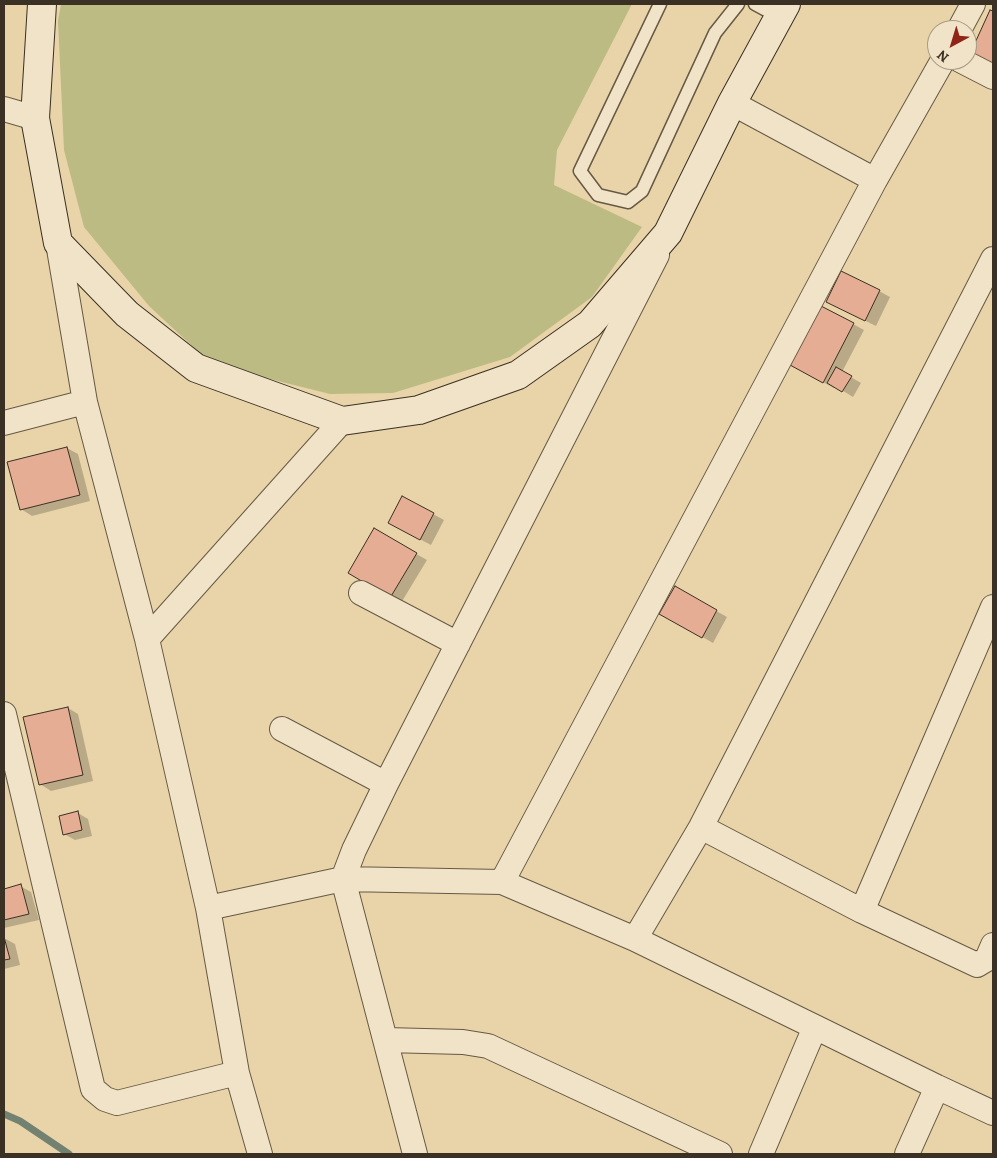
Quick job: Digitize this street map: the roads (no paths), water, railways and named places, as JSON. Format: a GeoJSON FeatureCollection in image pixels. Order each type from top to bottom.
{"type":"FeatureCollection","features":[{"type":"Feature","properties":{"kind":"street"},"geometry":{"type":"LineString","coordinates":[[42,4],[35,118],[85,402],[147,639],[208,908],[237,1073],[260,1154]]}},
{"type":"Feature","properties":{"kind":"street"},"geometry":{"type":"LineString","coordinates":[[964,20],[973,4]]}},
{"type":"Feature","properties":{"kind":"street"},"geometry":{"type":"LineString","coordinates":[[415,1154],[343,879],[354,850],[386,784],[732,103],[782,10]]}},
{"type":"Feature","properties":{"kind":"street"},"geometry":{"type":"LineString","coordinates":[[977,69],[993,77]]}},
{"type":"Feature","properties":{"kind":"street"},"geometry":{"type":"LineString","coordinates":[[502,882],[875,180],[937,70]]}},
{"type":"Feature","properties":{"kind":"street"},"geometry":{"type":"LineString","coordinates":[[732,103],[875,180]]}},
{"type":"Feature","properties":{"kind":"street"},"geometry":{"type":"LineString","coordinates":[[4,109],[35,118]]}},
{"type":"Feature","properties":{"kind":"street"},"geometry":{"type":"LineString","coordinates":[[58,243],[127,314],[196,368],[342,421],[419,410],[518,375],[590,324],[668,232]]}},
{"type":"Feature","properties":{"kind":"street"},"geometry":{"type":"LineString","coordinates":[[635,939],[701,827],[993,259]]}},
{"type":"Feature","properties":{"kind":"street"},"geometry":{"type":"LineString","coordinates":[[4,423],[85,402]]}},
{"type":"Feature","properties":{"kind":"street"},"geometry":{"type":"LineString","coordinates":[[147,639],[342,421]]}},
{"type":"Feature","properties":{"kind":"street"},"geometry":{"type":"LineString","coordinates":[[361,593],[458,644]]}},
{"type":"Feature","properties":{"kind":"street"},"geometry":{"type":"LineString","coordinates":[[862,911],[993,607]]}},
{"type":"Feature","properties":{"kind":"street"},"geometry":{"type":"LineString","coordinates":[[4,714],[94,1089],[105,1100],[117,1103],[237,1073]]}},
{"type":"Feature","properties":{"kind":"street"},"geometry":{"type":"LineString","coordinates":[[282,729],[386,784]]}},
{"type":"Feature","properties":{"kind":"street"},"geometry":{"type":"LineString","coordinates":[[701,827],[862,911],[978,965],[987,959],[993,945]]}},
{"type":"Feature","properties":{"kind":"street"},"geometry":{"type":"LineString","coordinates":[[208,908],[343,879],[502,882],[635,939],[937,1088],[993,1113]]}},
{"type":"Feature","properties":{"kind":"street"},"geometry":{"type":"LineString","coordinates":[[761,1154],[815,1028]]}},
{"type":"Feature","properties":{"kind":"street"},"geometry":{"type":"LineString","coordinates":[[386,1040],[463,1042],[488,1046],[720,1154]]}},
{"type":"Feature","properties":{"kind":"street"},"geometry":{"type":"LineString","coordinates":[[907,1154],[937,1088]]}},
{"type":"Feature","properties":{"kind":"lane"},"geometry":{"type":"LineString","coordinates":[[660,4],[580,171],[598,195],[628,202],[642,190],[715,33],[738,4]]}},
{"type":"Feature","properties":{"kind":"lane"},"geometry":{"type":"LineString","coordinates":[[755,4],[782,10]]}},
{"type":"Feature","properties":{"kind":"waterway"},"geometry":{"type":"LineString","coordinates":[[4,1114],[20,1121],[69,1154]]}}]}
